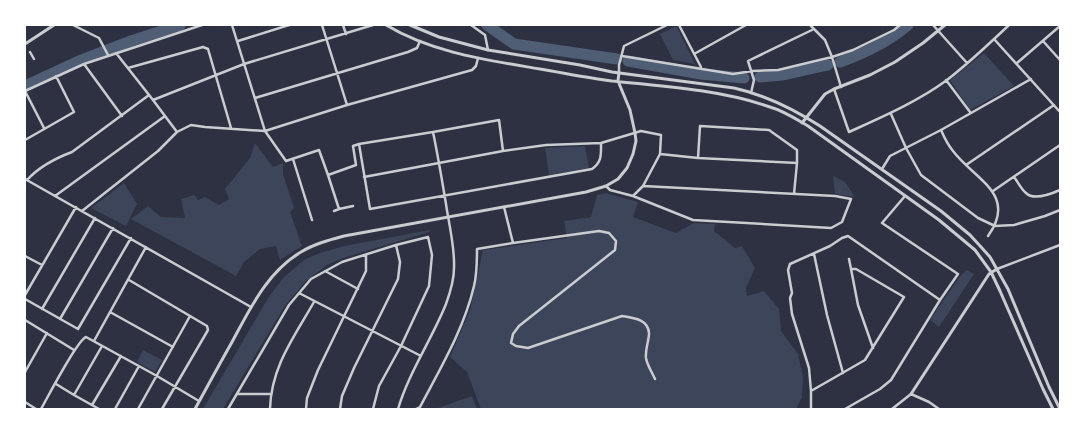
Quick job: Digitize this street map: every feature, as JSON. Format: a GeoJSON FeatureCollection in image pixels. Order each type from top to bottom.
{"type":"FeatureCollection","features":[{"type":"Feature","properties":{"kind":"street"},"geometry":{"type":"LineString","coordinates":[[25,44],[54,25]]}},
{"type":"Feature","properties":{"kind":"street"},"geometry":{"type":"LineString","coordinates":[[73,25],[99,38],[107,54]]}},
{"type":"Feature","properties":{"kind":"street"},"geometry":{"type":"LineString","coordinates":[[44,128],[25,91],[107,54],[116,53],[202,25]]}},
{"type":"Feature","properties":{"kind":"street"},"geometry":{"type":"LineString","coordinates":[[232,25],[265,131],[286,161],[319,150],[339,209]]}},
{"type":"Feature","properties":{"kind":"street"},"geometry":{"type":"LineString","coordinates":[[238,41],[289,25]]}},
{"type":"Feature","properties":{"kind":"street"},"geometry":{"type":"LineString","coordinates":[[322,25],[347,105]]}},
{"type":"Feature","properties":{"kind":"street"},"geometry":{"type":"LineString","coordinates":[[343,25],[346,34]]}},
{"type":"Feature","properties":{"kind":"street"},"geometry":{"type":"LineString","coordinates":[[153,100],[244,64],[327,40],[372,25]]}},
{"type":"Feature","properties":{"kind":"street"},"geometry":{"type":"LineString","coordinates":[[386,25],[406,36],[457,54],[618,81],[649,84],[747,99],[788,114],[939,220],[975,250],[991,272],[1010,311],[1053,409]]}},
{"type":"Feature","properties":{"kind":"street"},"geometry":{"type":"LineString","coordinates":[[410,25],[439,37],[488,50],[619,72],[734,88],[751,92],[777,102],[806,117],[941,211],[965,231],[986,252],[1008,289],[1049,387],[1060,409]]}},
{"type":"Feature","properties":{"kind":"street"},"geometry":{"type":"LineString","coordinates":[[471,25],[485,35],[488,50]]}},
{"type":"Feature","properties":{"kind":"street"},"geometry":{"type":"LineString","coordinates":[[195,409],[251,307],[265,285],[282,266],[301,252],[320,243],[344,236],[586,192],[606,186],[618,179],[628,168],[636,141],[630,110],[618,81],[624,46],[667,25]]}},
{"type":"Feature","properties":{"kind":"street"},"geometry":{"type":"LineString","coordinates":[[679,25],[701,68]]}},
{"type":"Feature","properties":{"kind":"street"},"geometry":{"type":"LineString","coordinates":[[694,54],[746,25]]}},
{"type":"Feature","properties":{"kind":"street"},"geometry":{"type":"LineString","coordinates":[[810,25],[825,40],[841,87]]}},
{"type":"Feature","properties":{"kind":"street"},"geometry":{"type":"LineString","coordinates":[[622,56],[733,74],[752,71],[778,70],[832,57],[864,45],[894,30],[900,25]]}},
{"type":"Feature","properties":{"kind":"street"},"geometry":{"type":"LineString","coordinates":[[933,25],[967,63]]}},
{"type":"Feature","properties":{"kind":"street"},"geometry":{"type":"LineString","coordinates":[[802,123],[825,94],[870,75],[894,62],[923,43],[945,25]]}},
{"type":"Feature","properties":{"kind":"street"},"geometry":{"type":"LineString","coordinates":[[834,89],[849,132],[891,114],[920,98],[967,63],[1009,25]]}},
{"type":"Feature","properties":{"kind":"street"},"geometry":{"type":"LineString","coordinates":[[1017,64],[1060,26]]}},
{"type":"Feature","properties":{"kind":"street"},"geometry":{"type":"LineString","coordinates":[[751,92],[754,80],[748,61],[814,29]]}},
{"type":"Feature","properties":{"kind":"street"},"geometry":{"type":"LineString","coordinates":[[994,39],[1060,112]]}},
{"type":"Feature","properties":{"kind":"street"},"geometry":{"type":"LineString","coordinates":[[255,98],[408,52],[417,48],[420,41]]}},
{"type":"Feature","properties":{"kind":"street"},"geometry":{"type":"LineString","coordinates":[[1043,42],[1060,60]]}},
{"type":"Feature","properties":{"kind":"street"},"geometry":{"type":"LineString","coordinates":[[128,68],[203,47],[208,49],[231,128]]}},
{"type":"Feature","properties":{"kind":"street"},"geometry":{"type":"LineString","coordinates":[[30,52],[34,59]]}},
{"type":"Feature","properties":{"kind":"street"},"geometry":{"type":"LineString","coordinates":[[116,53],[177,132]]}},
{"type":"Feature","properties":{"kind":"street"},"geometry":{"type":"LineString","coordinates":[[82,211],[158,151],[177,132],[191,125],[265,131],[347,105],[472,70],[476,66],[478,58]]}},
{"type":"Feature","properties":{"kind":"street"},"geometry":{"type":"LineString","coordinates":[[84,64],[122,116]]}},
{"type":"Feature","properties":{"kind":"street"},"geometry":{"type":"LineString","coordinates":[[25,140],[74,112],[56,76]]}},
{"type":"Feature","properties":{"kind":"street"},"geometry":{"type":"LineString","coordinates":[[882,169],[890,156],[1031,79]]}},
{"type":"Feature","properties":{"kind":"street"},"geometry":{"type":"LineString","coordinates":[[946,80],[970,112]]}},
{"type":"Feature","properties":{"kind":"street"},"geometry":{"type":"LineString","coordinates":[[149,95],[72,152],[61,157],[26,180],[251,307]]}},
{"type":"Feature","properties":{"kind":"street"},"geometry":{"type":"LineString","coordinates":[[966,165],[1054,105]]}},
{"type":"Feature","properties":{"kind":"street"},"geometry":{"type":"LineString","coordinates":[[891,114],[906,148],[921,176],[978,218],[995,226],[1014,225],[1060,210]]}},
{"type":"Feature","properties":{"kind":"street"},"geometry":{"type":"LineString","coordinates":[[55,196],[165,116]]}},
{"type":"Feature","properties":{"kind":"street"},"geometry":{"type":"LineString","coordinates":[[328,175],[356,165],[353,146],[359,144],[499,120],[503,151]]}},
{"type":"Feature","properties":{"kind":"street"},"geometry":{"type":"LineString","coordinates":[[698,158],[700,126],[769,130],[797,150],[794,194]]}},
{"type":"Feature","properties":{"kind":"street"},"geometry":{"type":"LineString","coordinates":[[940,130],[952,151],[993,191],[998,205],[995,226],[988,236]]}},
{"type":"Feature","properties":{"kind":"street"},"geometry":{"type":"LineString","coordinates":[[364,177],[503,151],[546,145],[601,143],[641,131],[661,135],[660,154],[643,186],[633,196]]}},
{"type":"Feature","properties":{"kind":"street"},"geometry":{"type":"LineString","coordinates":[[398,409],[402,393],[446,303],[453,280],[453,251],[440,163],[433,132]]}},
{"type":"Feature","properties":{"kind":"street"},"geometry":{"type":"LineString","coordinates":[[359,144],[370,209],[592,169],[598,165],[601,156],[601,143]]}},
{"type":"Feature","properties":{"kind":"street"},"geometry":{"type":"LineString","coordinates":[[993,191],[1060,145]]}},
{"type":"Feature","properties":{"kind":"street"},"geometry":{"type":"LineString","coordinates":[[660,154],[698,158],[797,163]]}},
{"type":"Feature","properties":{"kind":"street"},"geometry":{"type":"LineString","coordinates":[[293,159],[312,220]]}},
{"type":"Feature","properties":{"kind":"street"},"geometry":{"type":"LineString","coordinates":[[1014,176],[1026,194],[1036,197],[1051,194],[1060,190]]}},
{"type":"Feature","properties":{"kind":"street"},"geometry":{"type":"LineString","coordinates":[[606,186],[610,190],[633,196],[694,220],[831,228],[842,222],[851,199],[835,196],[643,186]]}},
{"type":"Feature","properties":{"kind":"street"},"geometry":{"type":"LineString","coordinates":[[845,409],[891,380],[940,300],[958,274],[882,224],[905,196]]}},
{"type":"Feature","properties":{"kind":"street"},"geometry":{"type":"LineString","coordinates":[[334,211],[353,206]]}},
{"type":"Feature","properties":{"kind":"street"},"geometry":{"type":"LineString","coordinates":[[25,295],[26,290],[76,207]]}},
{"type":"Feature","properties":{"kind":"street"},"geometry":{"type":"LineString","coordinates":[[504,207],[513,243]]}},
{"type":"Feature","properties":{"kind":"street"},"geometry":{"type":"LineString","coordinates":[[42,309],[95,218]]}},
{"type":"Feature","properties":{"kind":"street"},"geometry":{"type":"LineString","coordinates":[[60,319],[113,228]]}},
{"type":"Feature","properties":{"kind":"street"},"geometry":{"type":"LineString","coordinates":[[416,409],[420,408],[468,308],[475,284],[477,249],[599,231],[609,233],[616,241],[615,250],[520,326],[513,334],[511,343],[516,346],[528,348],[622,316],[637,318],[645,323],[649,333],[646,347],[646,360],[655,379]]}},
{"type":"Feature","properties":{"kind":"street"},"geometry":{"type":"LineString","coordinates":[[810,409],[811,391],[809,368],[792,314],[790,298],[792,293],[788,270],[790,264],[814,254],[848,236],[940,300]]}},
{"type":"Feature","properties":{"kind":"street"},"geometry":{"type":"LineString","coordinates":[[228,409],[289,306],[311,279],[342,262],[396,245],[428,237],[432,255],[429,286],[401,346],[379,386],[373,409]]}},
{"type":"Feature","properties":{"kind":"street"},"geometry":{"type":"LineString","coordinates":[[25,299],[78,330],[131,238]]}},
{"type":"Feature","properties":{"kind":"street"},"geometry":{"type":"LineString","coordinates":[[340,409],[342,396],[354,368],[373,332],[398,278],[400,262],[396,245]]}},
{"type":"Feature","properties":{"kind":"street"},"geometry":{"type":"LineString","coordinates":[[892,409],[911,394],[991,272],[1060,245]]}},
{"type":"Feature","properties":{"kind":"street"},"geometry":{"type":"LineString","coordinates":[[94,341],[146,247]]}},
{"type":"Feature","properties":{"kind":"street"},"geometry":{"type":"LineString","coordinates":[[306,409],[307,398],[318,370],[366,272],[366,254]]}},
{"type":"Feature","properties":{"kind":"street"},"geometry":{"type":"LineString","coordinates":[[814,254],[826,315],[843,373]]}},
{"type":"Feature","properties":{"kind":"street"},"geometry":{"type":"LineString","coordinates":[[25,256],[42,265]]}},
{"type":"Feature","properties":{"kind":"street"},"geometry":{"type":"LineString","coordinates":[[848,259],[858,305],[873,348]]}},
{"type":"Feature","properties":{"kind":"street"},"geometry":{"type":"LineString","coordinates":[[811,391],[865,360],[904,297],[856,269],[851,269]]}},
{"type":"Feature","properties":{"kind":"street"},"geometry":{"type":"LineString","coordinates":[[324,271],[358,289]]}},
{"type":"Feature","properties":{"kind":"street"},"geometry":{"type":"LineString","coordinates":[[128,280],[207,326],[208,330],[162,409]]}},
{"type":"Feature","properties":{"kind":"street"},"geometry":{"type":"LineString","coordinates":[[299,293],[421,356]]}},
{"type":"Feature","properties":{"kind":"street"},"geometry":{"type":"LineString","coordinates":[[270,409],[270,394],[281,359],[314,302]]}},
{"type":"Feature","properties":{"kind":"street"},"geometry":{"type":"LineString","coordinates":[[110,312],[173,347]]}},
{"type":"Feature","properties":{"kind":"street"},"geometry":{"type":"LineString","coordinates":[[138,409],[190,316]]}},
{"type":"Feature","properties":{"kind":"street"},"geometry":{"type":"LineString","coordinates":[[25,320],[74,350]]}},
{"type":"Feature","properties":{"kind":"street"},"geometry":{"type":"LineString","coordinates":[[25,372],[47,333]]}},
{"type":"Feature","properties":{"kind":"street"},"geometry":{"type":"LineString","coordinates":[[41,409],[74,350],[82,338],[86,337],[199,401]]}},
{"type":"Feature","properties":{"kind":"street"},"geometry":{"type":"LineString","coordinates":[[74,395],[102,346]]}},
{"type":"Feature","properties":{"kind":"street"},"geometry":{"type":"LineString","coordinates":[[92,405],[121,356]]}},
{"type":"Feature","properties":{"kind":"street"},"geometry":{"type":"LineString","coordinates":[[115,409],[139,366]]}},
{"type":"Feature","properties":{"kind":"street"},"geometry":{"type":"LineString","coordinates":[[55,384],[99,409]]}},
{"type":"Feature","properties":{"kind":"street"},"geometry":{"type":"LineString","coordinates":[[237,394],[270,394]]}},
{"type":"Feature","properties":{"kind":"street"},"geometry":{"type":"LineString","coordinates":[[911,394],[929,402],[939,409]]}},
{"type":"Feature","properties":{"kind":"street"},"geometry":{"type":"LineString","coordinates":[[25,402],[36,409]]}},
{"type":"Feature","properties":{"kind":"shaded area"},"geometry":{"type":"Polygon","coordinates":[[[677,27],[695,64],[673,60],[660,34],[677,27]]]}},
{"type":"Feature","properties":{"kind":"shaded area"},"geometry":{"type":"Polygon","coordinates":[[[984,53],[1014,86],[970,110],[950,80],[984,53]]]}},
{"type":"Feature","properties":{"kind":"shaded area"},"geometry":{"type":"Polygon","coordinates":[[[255,143],[273,167],[283,163],[283,174],[294,208],[290,212],[302,246],[280,260],[276,246],[260,249],[244,262],[236,276],[131,219],[148,206],[161,217],[185,218],[181,199],[195,195],[198,200],[205,197],[219,205],[229,199],[225,189],[250,158],[255,143]]]}},
{"type":"Feature","properties":{"kind":"shaded area"},"geometry":{"type":"Polygon","coordinates":[[[585,146],[589,168],[549,175],[545,148],[585,146]]]}},
{"type":"Feature","properties":{"kind":"shaded area"},"geometry":{"type":"Polygon","coordinates":[[[833,176],[845,182],[855,197],[835,194],[833,176]]]}},
{"type":"Feature","properties":{"kind":"shaded area"},"geometry":{"type":"Polygon","coordinates":[[[124,183],[137,204],[126,226],[91,208],[124,183]]]}},
{"type":"Feature","properties":{"kind":"shaded area"},"geometry":{"type":"Polygon","coordinates":[[[605,193],[638,202],[633,217],[676,233],[694,223],[715,224],[714,231],[735,248],[742,246],[755,268],[746,288],[747,296],[764,291],[779,309],[781,331],[798,354],[803,377],[802,397],[796,409],[481,409],[467,372],[450,357],[470,310],[483,250],[567,238],[564,221],[591,217],[597,195],[605,193]]]}},
{"type":"Feature","properties":{"kind":"shaded area"},"geometry":{"type":"Polygon","coordinates":[[[430,230],[429,232],[343,258],[327,265],[306,281],[286,304],[223,409],[203,409],[268,298],[284,277],[304,260],[320,253],[344,246],[430,230]]]}},
{"type":"Feature","properties":{"kind":"shaded area"},"geometry":{"type":"Polygon","coordinates":[[[967,270],[974,274],[939,327],[930,320],[960,276],[967,270]]]}},
{"type":"Feature","properties":{"kind":"shaded area"},"geometry":{"type":"Polygon","coordinates":[[[143,350],[162,360],[155,372],[137,362],[143,350]]]}},
{"type":"Feature","properties":{"kind":"shaded area"},"geometry":{"type":"Polygon","coordinates":[[[472,396],[477,409],[435,409],[472,396]]]}},
{"type":"Feature","properties":{"kind":"waterway"},"geometry":{"type":"LineString","coordinates":[[25,86],[79,61],[131,41],[180,25]]}},
{"type":"Feature","properties":{"kind":"waterway"},"geometry":{"type":"LineString","coordinates":[[487,25],[514,44],[617,59]]}},
{"type":"Feature","properties":{"kind":"waterway"},"geometry":{"type":"LineString","coordinates":[[840,62],[876,46],[892,37],[908,25]]}},
{"type":"Feature","properties":{"kind":"waterway"},"geometry":{"type":"LineString","coordinates":[[628,61],[701,74],[744,78]]}},
{"type":"Feature","properties":{"kind":"waterway"},"geometry":{"type":"LineString","coordinates":[[760,77],[783,75],[828,65]]}}]}
